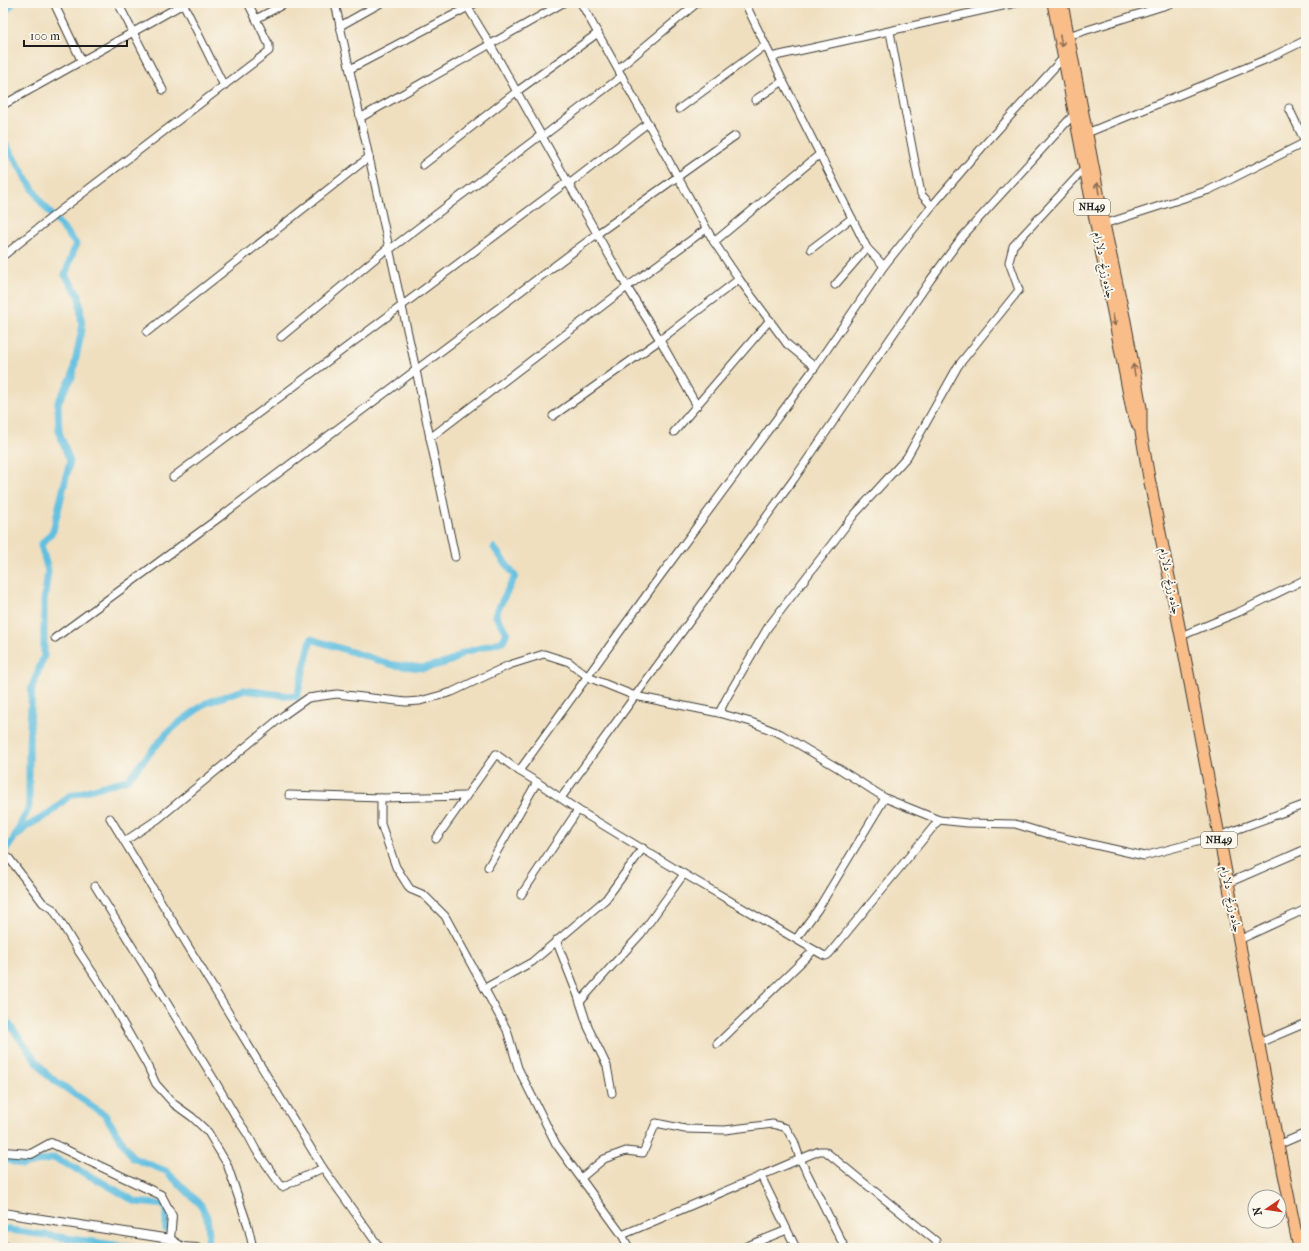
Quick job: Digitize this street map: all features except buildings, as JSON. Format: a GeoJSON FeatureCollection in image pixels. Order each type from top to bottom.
{"type":"FeatureCollection","features":[{"type":"Feature","properties":{"kind":"highway","name":"جاده زرنج - دلارام"},"geometry":{"type":"LineString","coordinates":[[1053,3],[1132,410],[1141,432]]}},
{"type":"Feature","properties":{"kind":"highway","name":"جاده زرنج - دلارام"},"geometry":{"type":"LineString","coordinates":[[1062,3],[1141,408],[1141,432],[1149,478],[1299,1248]]}},
{"type":"Feature","properties":{"kind":"street"},"geometry":{"type":"LineString","coordinates":[[54,3],[81,60]]}},
{"type":"Feature","properties":{"kind":"street"},"geometry":{"type":"LineString","coordinates":[[118,3],[132,33],[163,90]]}},
{"type":"Feature","properties":{"kind":"street"},"geometry":{"type":"LineString","coordinates":[[3,105],[184,3],[224,86]]}},
{"type":"Feature","properties":{"kind":"street"},"geometry":{"type":"LineString","coordinates":[[3,256],[269,51],[269,45],[248,3]]}},
{"type":"Feature","properties":{"kind":"street"},"geometry":{"type":"LineString","coordinates":[[256,19],[286,3]]}},
{"type":"Feature","properties":{"kind":"street"},"geometry":{"type":"LineString","coordinates":[[335,3],[402,305],[455,557]]}},
{"type":"Feature","properties":{"kind":"street"},"geometry":{"type":"LineString","coordinates":[[340,26],[382,3]]}},
{"type":"Feature","properties":{"kind":"street"},"geometry":{"type":"LineString","coordinates":[[350,69],[466,5],[476,3]]}},
{"type":"Feature","properties":{"kind":"street"},"geometry":{"type":"LineString","coordinates":[[360,118],[563,3]]}},
{"type":"Feature","properties":{"kind":"street"},"geometry":{"type":"LineString","coordinates":[[581,3],[714,242],[739,279],[787,344],[815,367]]}},
{"type":"Feature","properties":{"kind":"street"},"geometry":{"type":"LineString","coordinates":[[618,69],[697,3]]}},
{"type":"Feature","properties":{"kind":"street"},"geometry":{"type":"LineString","coordinates":[[745,3],[866,248],[884,266]]}},
{"type":"Feature","properties":{"kind":"street"},"geometry":{"type":"LineString","coordinates":[[772,57],[1016,3]]}},
{"type":"Feature","properties":{"kind":"street"},"geometry":{"type":"LineString","coordinates":[[1068,36],[1173,3]]}},
{"type":"Feature","properties":{"kind":"street"},"geometry":{"type":"LineString","coordinates":[[466,5],[490,44],[627,287],[660,340],[697,406]]}},
{"type":"Feature","properties":{"kind":"street"},"geometry":{"type":"LineString","coordinates":[[890,32],[921,194],[932,206]]}},
{"type":"Feature","properties":{"kind":"street"},"geometry":{"type":"LineString","coordinates":[[423,165],[516,92],[598,33]]}},
{"type":"Feature","properties":{"kind":"street"},"geometry":{"type":"LineString","coordinates":[[1087,133],[1267,60],[1306,40]]}},
{"type":"Feature","properties":{"kind":"street"},"geometry":{"type":"LineString","coordinates":[[679,109],[766,45]]}},
{"type":"Feature","properties":{"kind":"street"},"geometry":{"type":"LineString","coordinates":[[519,771],[658,578],[815,367],[884,266],[932,206],[985,144],[1064,57]]}},
{"type":"Feature","properties":{"kind":"street"},"geometry":{"type":"LineString","coordinates":[[281,337],[389,249],[622,76]]}},
{"type":"Feature","properties":{"kind":"street"},"geometry":{"type":"LineString","coordinates":[[755,100],[783,81]]}},
{"type":"Feature","properties":{"kind":"street"},"geometry":{"type":"LineString","coordinates":[[1104,224],[1209,190],[1305,142],[1289,108]]}},
{"type":"Feature","properties":{"kind":"street"},"geometry":{"type":"LineString","coordinates":[[561,798],[794,479],[931,279],[962,237],[1075,113]]}},
{"type":"Feature","properties":{"kind":"street"},"geometry":{"type":"LineString","coordinates":[[172,477],[648,123]]}},
{"type":"Feature","properties":{"kind":"street"},"geometry":{"type":"LineString","coordinates":[[55,638],[597,234],[735,136]]}},
{"type":"Feature","properties":{"kind":"street"},"geometry":{"type":"LineString","coordinates":[[714,242],[820,154]]}},
{"type":"Feature","properties":{"kind":"street"},"geometry":{"type":"LineString","coordinates":[[147,332],[369,157]]}},
{"type":"Feature","properties":{"kind":"street"},"geometry":{"type":"LineString","coordinates":[[719,713],[768,626],[854,515],[907,457],[958,366],[1019,290],[1009,262],[1013,246],[1085,168]]}},
{"type":"Feature","properties":{"kind":"street"},"geometry":{"type":"LineString","coordinates":[[811,249],[852,218]]}},
{"type":"Feature","properties":{"kind":"street"},"geometry":{"type":"LineString","coordinates":[[430,438],[627,287],[706,229]]}},
{"type":"Feature","properties":{"kind":"street"},"geometry":{"type":"LineString","coordinates":[[835,285],[866,248]]}},
{"type":"Feature","properties":{"kind":"street"},"geometry":{"type":"LineString","coordinates":[[553,416],[660,340],[739,279]]}},
{"type":"Feature","properties":{"kind":"street"},"geometry":{"type":"LineString","coordinates":[[674,432],[770,320]]}},
{"type":"Feature","properties":{"kind":"street"},"geometry":{"type":"LineString","coordinates":[[1181,636],[1238,612],[1306,579]]}},
{"type":"Feature","properties":{"kind":"street"},"geometry":{"type":"LineString","coordinates":[[125,841],[158,819],[284,715],[308,698],[337,694],[406,702],[420,701],[452,692],[509,665],[544,654],[569,662],[588,677],[635,696],[719,713],[751,722],[781,734],[885,798],[938,820],[968,823],[1015,824],[1051,835],[1144,856],[1218,836],[1306,804]]}},
{"type":"Feature","properties":{"kind":"street"},"geometry":{"type":"LineString","coordinates":[[436,838],[496,754],[578,810],[684,874],[826,956],[830,954],[938,820]]}},
{"type":"Feature","properties":{"kind":"street"},"geometry":{"type":"LineString","coordinates":[[488,867],[537,782]]}},
{"type":"Feature","properties":{"kind":"street"},"geometry":{"type":"LineString","coordinates":[[289,795],[381,798],[466,796]]}},
{"type":"Feature","properties":{"kind":"street"},"geometry":{"type":"LineString","coordinates":[[381,798],[381,824],[396,867],[410,889],[424,895],[445,916],[507,1030],[518,1068],[556,1144],[630,1248]]}},
{"type":"Feature","properties":{"kind":"street"},"geometry":{"type":"LineString","coordinates":[[796,939],[818,908],[885,798]]}},
{"type":"Feature","properties":{"kind":"street"},"geometry":{"type":"LineString","coordinates":[[521,894],[578,810]]}},
{"type":"Feature","properties":{"kind":"street"},"geometry":{"type":"LineString","coordinates":[[110,818],[323,1168],[380,1248]]}},
{"type":"Feature","properties":{"kind":"street"},"geometry":{"type":"LineString","coordinates":[[485,988],[532,962],[606,899],[642,848]]}},
{"type":"Feature","properties":{"kind":"street"},"geometry":{"type":"LineString","coordinates":[[1228,883],[1306,849]]}},
{"type":"Feature","properties":{"kind":"street"},"geometry":{"type":"LineString","coordinates":[[9,858],[43,903],[53,908],[77,950],[101,985],[147,1065],[156,1084],[174,1104],[192,1117],[208,1132],[226,1164],[248,1226],[254,1248]]}},
{"type":"Feature","properties":{"kind":"street"},"geometry":{"type":"LineString","coordinates":[[580,1002],[641,934],[684,874]]}},
{"type":"Feature","properties":{"kind":"street"},"geometry":{"type":"LineString","coordinates":[[95,886],[256,1150],[282,1187],[323,1168]]}},
{"type":"Feature","properties":{"kind":"street"},"geometry":{"type":"LineString","coordinates":[[1239,940],[1306,909]]}},
{"type":"Feature","properties":{"kind":"street"},"geometry":{"type":"LineString","coordinates":[[556,940],[588,1027],[607,1066],[612,1093]]}},
{"type":"Feature","properties":{"kind":"street"},"geometry":{"type":"LineString","coordinates":[[717,1044],[814,950]]}},
{"type":"Feature","properties":{"kind":"street"},"geometry":{"type":"LineString","coordinates":[[1259,1043],[1306,1023]]}},
{"type":"Feature","properties":{"kind":"street"},"geometry":{"type":"LineString","coordinates":[[581,1178],[604,1159],[626,1151],[643,1153],[656,1123],[685,1129],[725,1130],[773,1124],[786,1128],[794,1141],[800,1159],[845,1248]]}},
{"type":"Feature","properties":{"kind":"street"},"geometry":{"type":"LineString","coordinates":[[1278,1145],[1306,1133]]}},
{"type":"Feature","properties":{"kind":"street"},"geometry":{"type":"LineString","coordinates":[[3,1152],[31,1154],[51,1143],[161,1195],[172,1216],[170,1239]]}},
{"type":"Feature","properties":{"kind":"street"},"geometry":{"type":"LineString","coordinates":[[622,1235],[800,1159],[825,1151],[936,1241]]}},
{"type":"Feature","properties":{"kind":"street"},"geometry":{"type":"LineString","coordinates":[[761,1176],[796,1248]]}},
{"type":"Feature","properties":{"kind":"street"},"geometry":{"type":"LineString","coordinates":[[3,1214],[170,1239],[182,1247],[197,1248]]}},
{"type":"Feature","properties":{"kind":"street"},"geometry":{"type":"LineString","coordinates":[[742,1248],[787,1230]]}},
{"type":"Feature","properties":{"kind":"street"},"geometry":{"type":"LineString","coordinates":[[3,1246],[16,1248]]}},
{"type":"Feature","properties":{"kind":"waterway"},"geometry":{"type":"LineString","coordinates":[[3,14],[13,3]]}},
{"type":"Feature","properties":{"kind":"waterway"},"geometry":{"type":"LineString","coordinates":[[3,140],[41,202],[76,244],[65,275],[79,295],[82,329],[72,377],[58,402],[59,432],[70,461],[53,531],[41,545],[48,571],[44,602],[44,656],[32,687],[29,745],[29,807],[13,840],[3,854]]}},
{"type":"Feature","properties":{"kind":"waterway"},"geometry":{"type":"LineString","coordinates":[[18,835],[27,826],[49,814],[69,796],[128,779],[166,734],[206,703],[243,690],[297,697],[311,639],[393,665],[423,668],[445,663],[453,660],[463,653],[503,641],[507,632],[495,615],[515,576],[494,548]]}},
{"type":"Feature","properties":{"kind":"waterway"},"geometry":{"type":"LineString","coordinates":[[3,1016],[47,1075],[105,1115],[133,1158],[166,1171],[201,1205],[207,1217],[209,1233],[207,1248]]}},
{"type":"Feature","properties":{"kind":"waterway"},"geometry":{"type":"LineString","coordinates":[[3,1158],[22,1165],[54,1158],[100,1181],[136,1202],[166,1205],[166,1229]]}},
{"type":"Feature","properties":{"kind":"waterway"},"geometry":{"type":"LineString","coordinates":[[3,1229],[135,1248]]}}]}
